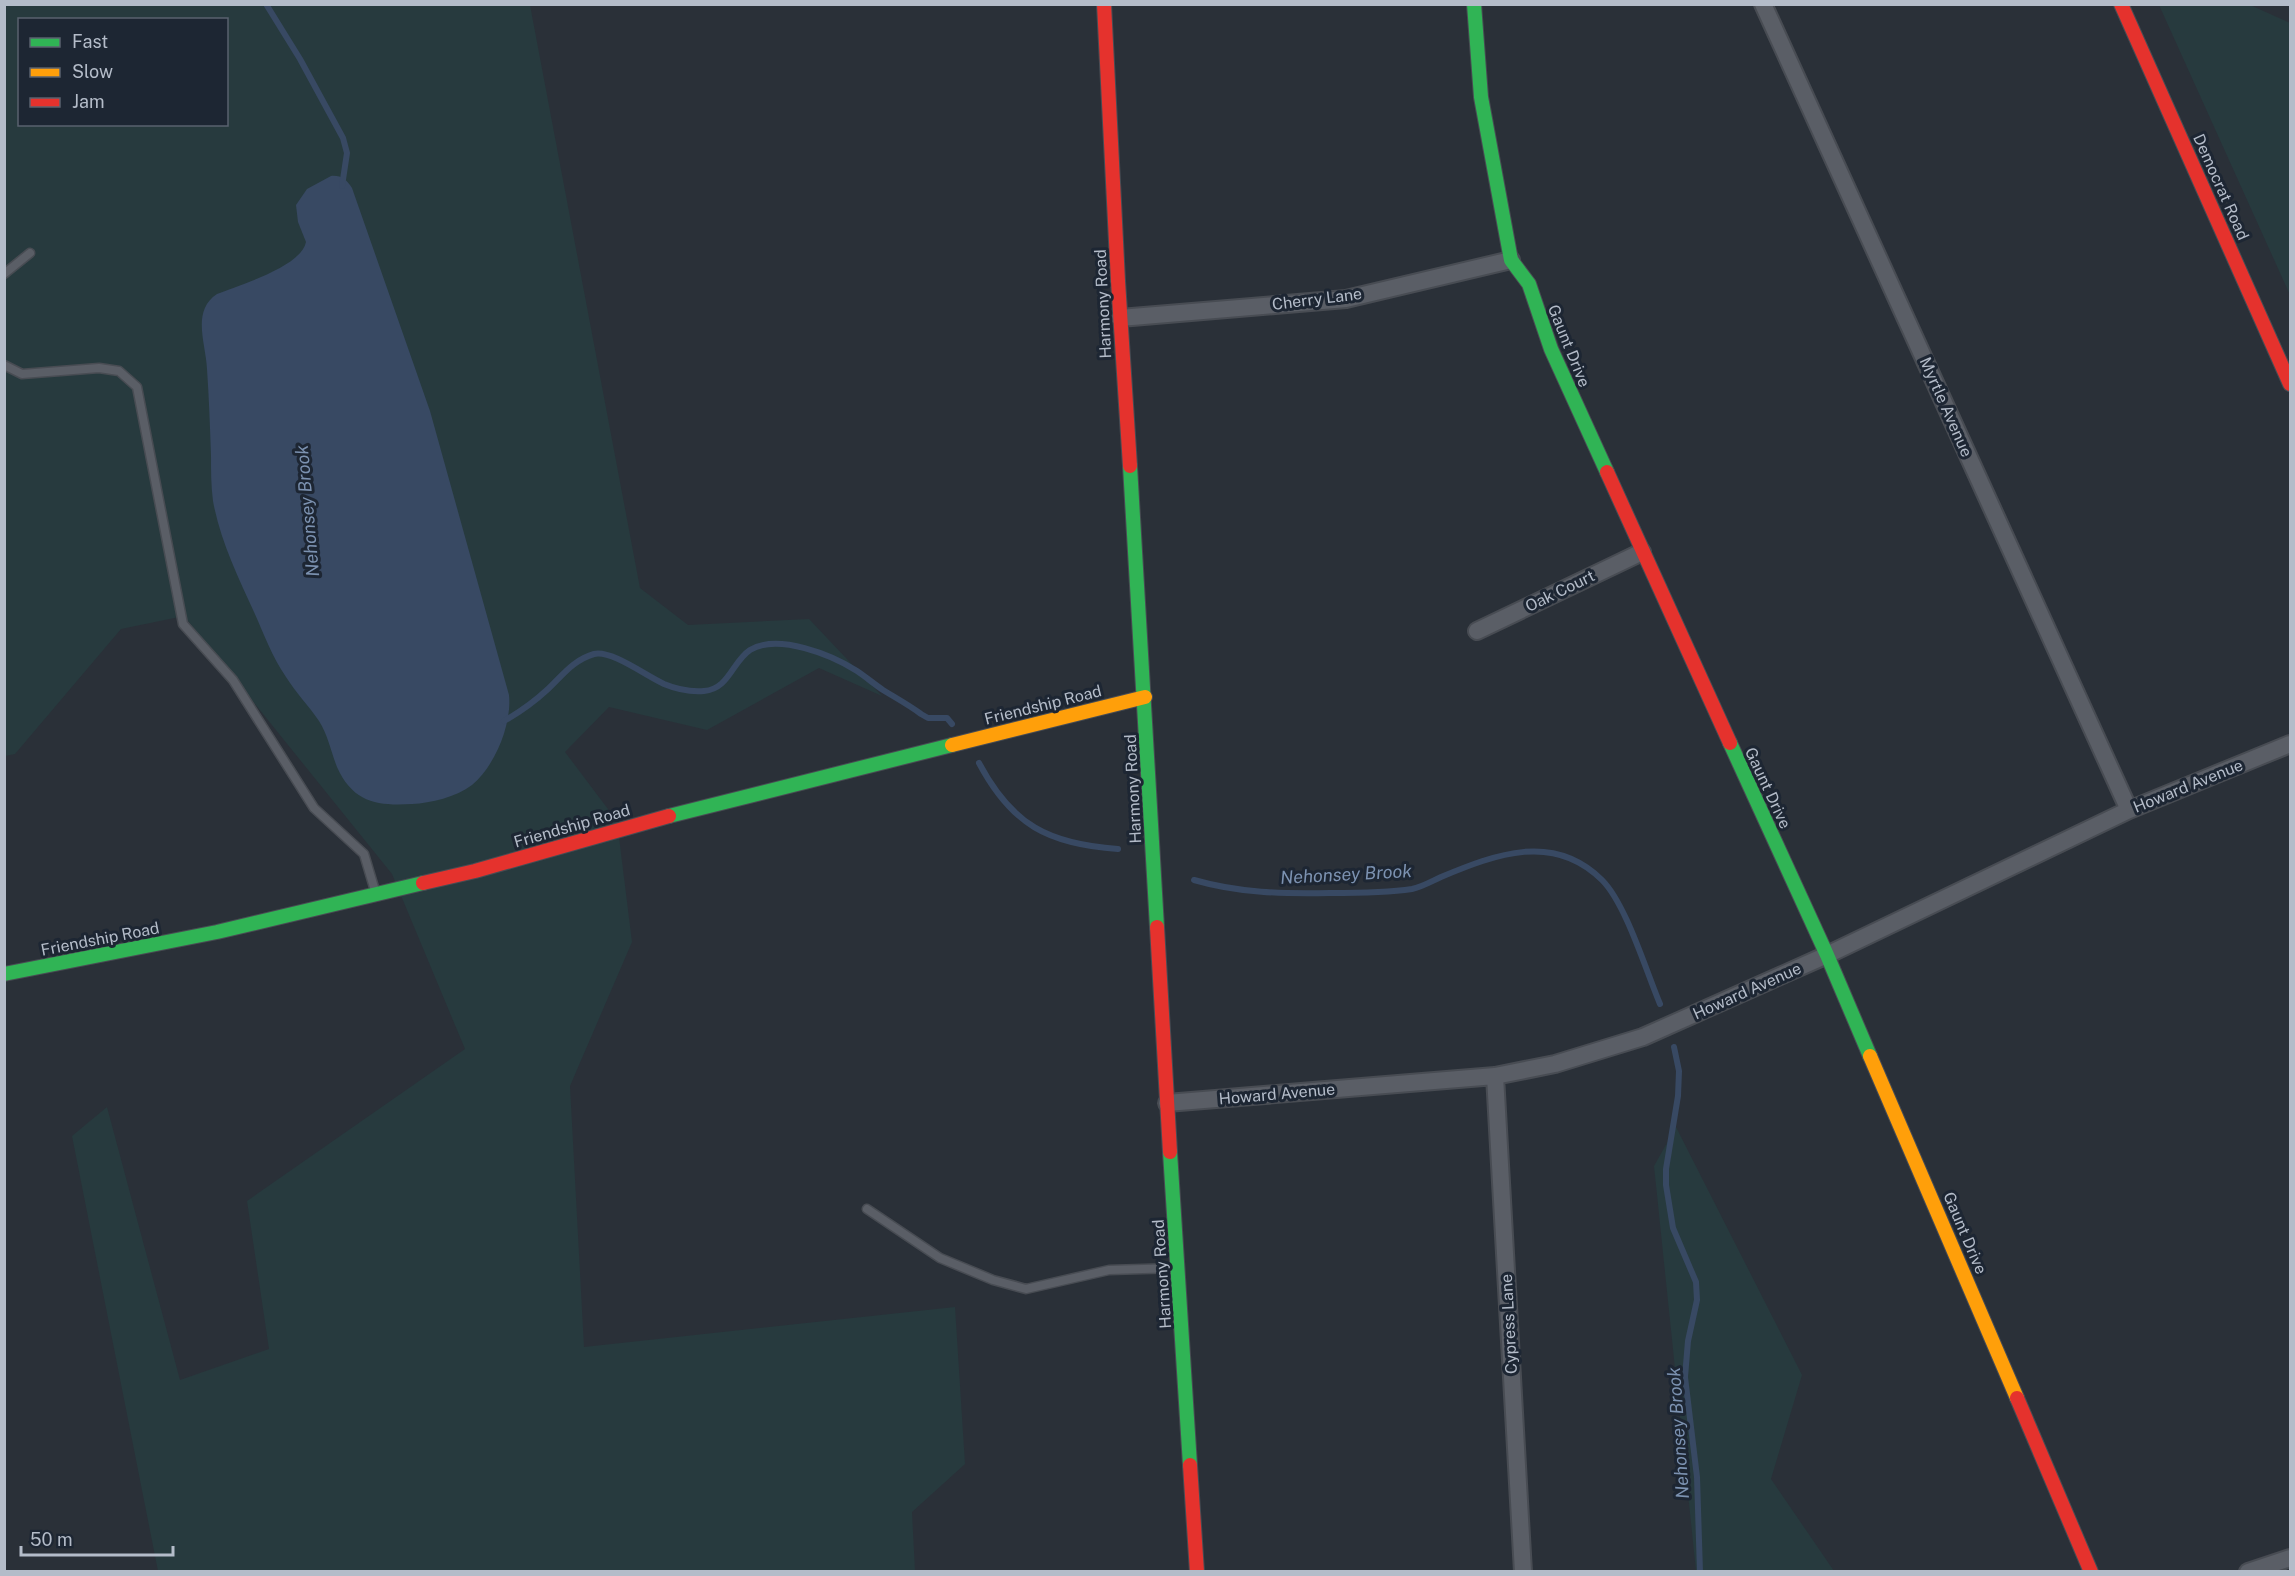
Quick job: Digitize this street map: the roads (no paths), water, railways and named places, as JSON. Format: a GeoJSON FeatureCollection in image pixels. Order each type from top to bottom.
{"type":"FeatureCollection","features":[{"type":"Feature","properties":{"kind":"street","name":"Harmony Road"},"geometry":{"type":"LineString","coordinates":[[1104,4],[1120,318],[1197,1572]]}},
{"type":"Feature","properties":{"kind":"street","name":"Gaunt Drive"},"geometry":{"type":"LineString","coordinates":[[1474,4],[1480,98],[1511,260],[1529,284],[1551,350],[1827,955],[2091,1572]]}},
{"type":"Feature","properties":{"kind":"street","name":"Myrtle Avenue"},"geometry":{"type":"LineString","coordinates":[[1763,4],[2129,810]]}},
{"type":"Feature","properties":{"kind":"street","name":"Democrat Road"},"geometry":{"type":"LineString","coordinates":[[2121,4],[2290,384]]}},
{"type":"Feature","properties":{"kind":"street","name":"Cherry Lane"},"geometry":{"type":"LineString","coordinates":[[1120,318],[1346,299],[1511,260]]}},
{"type":"Feature","properties":{"kind":"street","name":"Oak Court"},"geometry":{"type":"LineString","coordinates":[[1477,631],[1642,552]]}},
{"type":"Feature","properties":{"kind":"street","name":"Friendship Road"},"geometry":{"type":"LineString","coordinates":[[4,974],[217,932],[475,871],[679,813],[1145,697]]}},
{"type":"Feature","properties":{"kind":"street","name":"Howard Avenue"},"geometry":{"type":"LineString","coordinates":[[1167,1103],[1495,1076],[1555,1064],[1643,1037],[1827,955],[2129,810],[2290,744]]}},
{"type":"Feature","properties":{"kind":"street","name":"Cypress Lane"},"geometry":{"type":"LineString","coordinates":[[1495,1076],[1523,1572]]}},
{"type":"Feature","properties":{"kind":"street"},"geometry":{"type":"LineString","coordinates":[[2248,1572],[2290,1557]]}},
{"type":"Feature","properties":{"kind":"lane"},"geometry":{"type":"LineString","coordinates":[[4,274],[30,253]]}},
{"type":"Feature","properties":{"kind":"lane"},"geometry":{"type":"LineString","coordinates":[[4,365],[21,374],[99,368],[119,371],[137,387],[183,624],[233,680],[314,808],[364,854],[376,894]]}},
{"type":"Feature","properties":{"kind":"lane"},"geometry":{"type":"LineString","coordinates":[[867,1209],[940,1258],[993,1281],[1026,1289],[1109,1270],[1178,1268]]}},
{"type":"Feature","properties":{"kind":"water"},"geometry":{"type":"Polygon","coordinates":[[[331,176],[338,176],[352,188],[430,411],[509,695],[505,731],[488,767],[466,789],[443,799],[427,802],[378,803],[359,795],[343,779],[322,726],[276,662],[268,645],[230,558],[213,501],[208,380],[202,328],[204,309],[217,294],[268,274],[302,251],[306,242],[298,222],[296,205],[307,189],[331,176]]]}},
{"type":"Feature","properties":{"kind":"waterway","name":"Nehonsey Brook"},"geometry":{"type":"LineString","coordinates":[[266,4],[300,59],[343,138],[347,153],[342,186]]}},
{"type":"Feature","properties":{"kind":"waterway","name":"Nehonsey Brook"},"geometry":{"type":"LineString","coordinates":[[504,721],[537,698],[574,664],[594,654],[610,656],[669,686],[689,691],[704,691],[712,689],[725,680],[750,650],[762,645],[775,644],[805,648],[834,659],[857,671],[928,718],[947,718],[952,724]]}},
{"type":"Feature","properties":{"kind":"waterway","name":"Nehonsey Brook"},"geometry":{"type":"LineString","coordinates":[[979,763],[1005,802],[1035,827],[1071,842],[1118,849]]}},
{"type":"Feature","properties":{"kind":"waterway","name":"Nehonsey Brook"},"geometry":{"type":"LineString","coordinates":[[1194,880],[1228,888],[1261,892],[1381,892],[1416,888],[1503,855],[1544,852],[1564,856],[1584,865],[1611,891],[1635,939],[1660,1004]]}},
{"type":"Feature","properties":{"kind":"waterway","name":"Nehonsey Brook"},"geometry":{"type":"LineString","coordinates":[[1674,1047],[1679,1071],[1678,1096],[1666,1169],[1666,1185],[1673,1228],[1696,1282],[1697,1300],[1688,1341],[1685,1377],[1697,1477],[1700,1572]]}}]}
